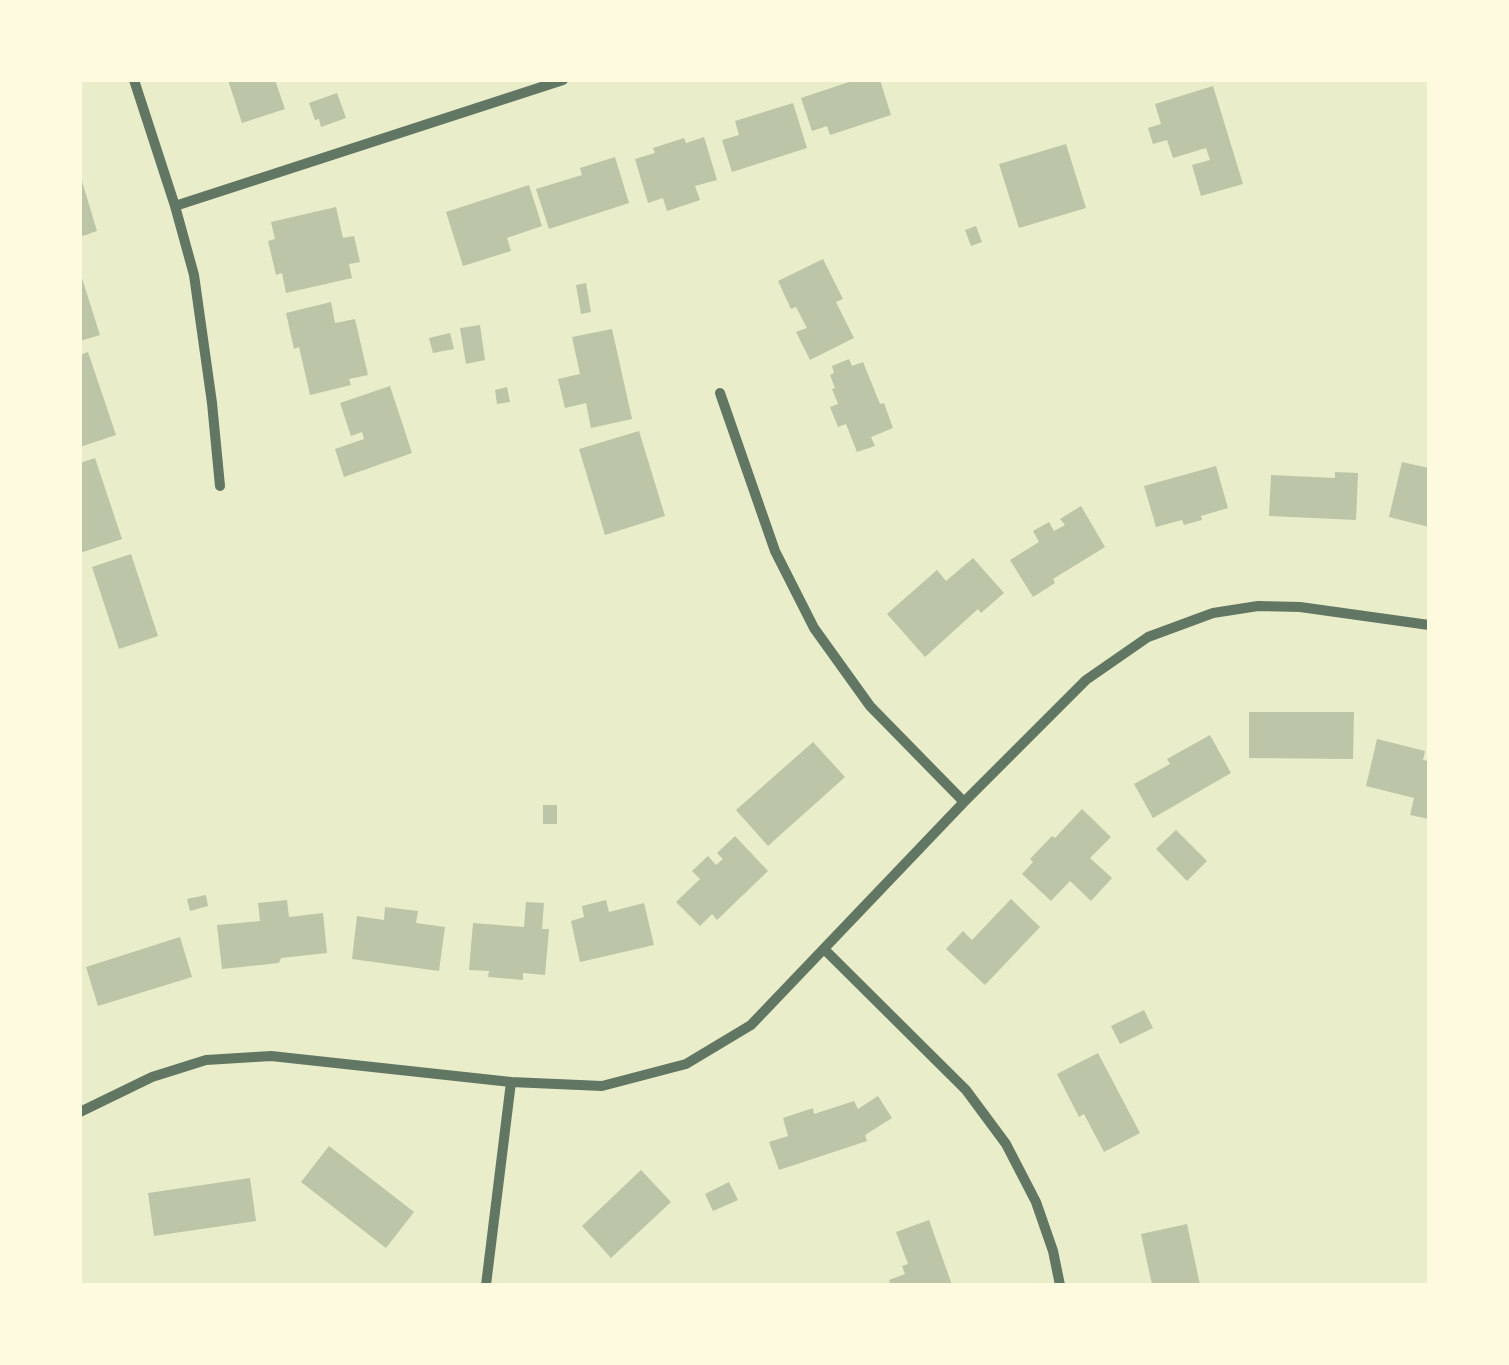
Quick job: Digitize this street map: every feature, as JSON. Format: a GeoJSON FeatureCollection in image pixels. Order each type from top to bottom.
{"type":"FeatureCollection","features":[{"type":"Feature","properties":{"kind":"street"},"geometry":{"type":"LineString","coordinates":[[134,80],[194,276],[220,486]]}},
{"type":"Feature","properties":{"kind":"street"},"geometry":{"type":"LineString","coordinates":[[175,206],[563,80]]}},
{"type":"Feature","properties":{"kind":"street"},"geometry":{"type":"LineString","coordinates":[[720,394],[776,550],[814,628],[870,706],[964,802]]}},
{"type":"Feature","properties":{"kind":"street"},"geometry":{"type":"LineString","coordinates":[[80,1112],[152,1078],[206,1060],[271,1056],[512,1082],[602,1086],[686,1064],[752,1025],[1086,680],[1148,637],[1213,613],[1258,606],[1300,607],[1429,625]]}},
{"type":"Feature","properties":{"kind":"street"},"geometry":{"type":"LineString","coordinates":[[825,950],[966,1090],[1006,1144],[1036,1202],[1060,1285]]}},
{"type":"Feature","properties":{"kind":"street"},"geometry":{"type":"LineString","coordinates":[[486,1285],[512,1082]]}},
{"type":"Feature","properties":{"kind":"building"},"geometry":{"type":"Polygon","coordinates":[[[228,80],[275,80],[285,109],[242,123],[228,80]]]}},
{"type":"Feature","properties":{"kind":"building"},"geometry":{"type":"Polygon","coordinates":[[[855,80],[880,80],[891,115],[830,135],[827,126],[812,131],[801,98],[855,80]]]}},
{"type":"Feature","properties":{"kind":"building"},"geometry":{"type":"Polygon","coordinates":[[[1213,86],[1243,184],[1201,196],[1192,165],[1210,160],[1206,148],[1173,158],[1167,140],[1153,144],[1148,128],[1161,124],[1155,104],[1213,86]]]}},
{"type":"Feature","properties":{"kind":"building"},"geometry":{"type":"Polygon","coordinates":[[[337,93],[346,118],[321,127],[309,103],[337,93]]]}},
{"type":"Feature","properties":{"kind":"building"},"geometry":{"type":"Polygon","coordinates":[[[793,103],[807,148],[732,172],[722,140],[739,135],[735,121],[793,103]]]}},
{"type":"Feature","properties":{"kind":"building"},"geometry":{"type":"Polygon","coordinates":[[[704,137],[717,180],[695,186],[700,200],[667,211],[663,198],[648,203],[635,159],[655,153],[653,148],[684,138],[686,143],[704,137]]]}},
{"type":"Feature","properties":{"kind":"building"},"geometry":{"type":"Polygon","coordinates":[[[1066,144],[1086,208],[1019,228],[999,164],[1066,144]]]}},
{"type":"Feature","properties":{"kind":"building"},"geometry":{"type":"Polygon","coordinates":[[[615,157],[629,203],[549,229],[536,189],[582,175],[580,168],[615,157]]]}},
{"type":"Feature","properties":{"kind":"building"},"geometry":{"type":"Polygon","coordinates":[[[80,179],[97,231],[80,237],[80,179]]]}},
{"type":"Feature","properties":{"kind":"building"},"geometry":{"type":"Polygon","coordinates":[[[529,185],[542,226],[507,238],[511,251],[463,266],[446,212],[529,185]]]}},
{"type":"Feature","properties":{"kind":"building"},"geometry":{"type":"Polygon","coordinates":[[[336,207],[343,238],[354,236],[360,262],[349,264],[352,278],[286,293],[282,273],[276,275],[268,241],[275,239],[271,222],[336,207]]]}},
{"type":"Feature","properties":{"kind":"building"},"geometry":{"type":"Polygon","coordinates":[[[976,226],[982,242],[971,246],[965,230],[976,226]]]}},
{"type":"Feature","properties":{"kind":"building"},"geometry":{"type":"Polygon","coordinates":[[[823,259],[843,299],[836,302],[854,338],[810,360],[796,332],[807,328],[796,307],[791,309],[778,281],[823,259]]]}},
{"type":"Feature","properties":{"kind":"building"},"geometry":{"type":"Polygon","coordinates":[[[80,272],[100,335],[80,341],[80,272]]]}},
{"type":"Feature","properties":{"kind":"building"},"geometry":{"type":"Polygon","coordinates":[[[586,283],[591,312],[581,314],[576,285],[586,283]]]}},
{"type":"Feature","properties":{"kind":"building"},"geometry":{"type":"Polygon","coordinates":[[[331,302],[335,323],[355,319],[368,375],[349,379],[351,385],[310,395],[286,313],[331,302]]]}},
{"type":"Feature","properties":{"kind":"building"},"geometry":{"type":"Polygon","coordinates":[[[480,325],[485,360],[466,364],[460,328],[480,325]]]}},
{"type":"Feature","properties":{"kind":"building"},"geometry":{"type":"Polygon","coordinates":[[[612,329],[632,419],[591,428],[586,403],[565,408],[558,379],[580,374],[572,337],[612,329]]]}},
{"type":"Feature","properties":{"kind":"building"},"geometry":{"type":"Polygon","coordinates":[[[450,333],[454,349],[433,353],[429,338],[450,333]]]}},
{"type":"Feature","properties":{"kind":"building"},"geometry":{"type":"Polygon","coordinates":[[[88,352],[116,435],[80,447],[80,355],[88,352]]]}},
{"type":"Feature","properties":{"kind":"building"},"geometry":{"type":"Polygon","coordinates":[[[849,359],[852,366],[863,362],[893,428],[871,437],[875,446],[857,452],[846,424],[838,427],[830,407],[838,404],[832,389],[832,366],[849,359]]]}},
{"type":"Feature","properties":{"kind":"building"},"geometry":{"type":"Polygon","coordinates":[[[390,386],[412,453],[344,477],[335,449],[364,439],[362,432],[351,436],[340,403],[390,386]]]}},
{"type":"Feature","properties":{"kind":"building"},"geometry":{"type":"Polygon","coordinates":[[[507,387],[510,402],[497,404],[495,390],[507,387]]]}},
{"type":"Feature","properties":{"kind":"building"},"geometry":{"type":"Polygon","coordinates":[[[639,431],[665,516],[605,535],[579,449],[639,431]]]}},
{"type":"Feature","properties":{"kind":"building"},"geometry":{"type":"Polygon","coordinates":[[[95,458],[122,539],[80,553],[80,463],[95,458]]]}},
{"type":"Feature","properties":{"kind":"building"},"geometry":{"type":"Polygon","coordinates":[[[1402,462],[1429,468],[1429,527],[1389,517],[1402,462]]]}},
{"type":"Feature","properties":{"kind":"building"},"geometry":{"type":"Polygon","coordinates":[[[1216,466],[1228,508],[1184,525],[1182,520],[1156,527],[1144,486],[1216,466]]]}},
{"type":"Feature","properties":{"kind":"building"},"geometry":{"type":"Polygon","coordinates":[[[1335,472],[1358,473],[1356,520],[1269,516],[1271,475],[1335,478],[1335,472]]]}},
{"type":"Feature","properties":{"kind":"building"},"geometry":{"type":"Polygon","coordinates":[[[1081,506],[1105,547],[1053,579],[1055,583],[1033,597],[1010,560],[1039,542],[1033,531],[1049,522],[1054,531],[1065,525],[1060,519],[1081,506]]]}},
{"type":"Feature","properties":{"kind":"building"},"geometry":{"type":"Polygon","coordinates":[[[131,554],[158,636],[119,649],[92,567],[131,554]]]}},
{"type":"Feature","properties":{"kind":"building"},"geometry":{"type":"Polygon","coordinates":[[[973,558],[1004,593],[981,613],[978,609],[925,657],[887,614],[937,570],[946,581],[973,558]]]}},
{"type":"Feature","properties":{"kind":"building"},"geometry":{"type":"Polygon","coordinates":[[[1249,712],[1354,712],[1353,759],[1249,758],[1249,712]]]}},
{"type":"Feature","properties":{"kind":"building"},"geometry":{"type":"Polygon","coordinates":[[[1210,735],[1231,773],[1153,818],[1134,784],[1170,764],[1167,759],[1210,735]]]}},
{"type":"Feature","properties":{"kind":"building"},"geometry":{"type":"Polygon","coordinates":[[[1377,739],[1425,751],[1423,760],[1429,761],[1429,819],[1410,815],[1414,798],[1366,786],[1377,739]]]}},
{"type":"Feature","properties":{"kind":"building"},"geometry":{"type":"Polygon","coordinates":[[[813,742],[845,777],[768,846],[736,810],[813,742]]]}},
{"type":"Feature","properties":{"kind":"building"},"geometry":{"type":"Polygon","coordinates":[[[543,805],[557,805],[557,824],[543,824],[543,805]]]}},
{"type":"Feature","properties":{"kind":"building"},"geometry":{"type":"Polygon","coordinates":[[[1082,809],[1111,837],[1090,858],[1112,878],[1091,901],[1070,881],[1051,901],[1022,874],[1033,862],[1030,859],[1082,809]]]}},
{"type":"Feature","properties":{"kind":"building"},"geometry":{"type":"Polygon","coordinates":[[[1176,830],[1207,861],[1187,881],[1156,849],[1176,830]]]}},
{"type":"Feature","properties":{"kind":"building"},"geometry":{"type":"Polygon","coordinates":[[[735,836],[768,871],[717,920],[712,914],[700,926],[676,902],[700,879],[692,871],[708,856],[716,865],[723,859],[717,853],[735,836]]]}},
{"type":"Feature","properties":{"kind":"building"},"geometry":{"type":"Polygon","coordinates":[[[206,895],[208,906],[190,911],[187,899],[206,895]]]}},
{"type":"Feature","properties":{"kind":"building"},"geometry":{"type":"Polygon","coordinates":[[[1011,899],[1040,927],[985,985],[946,949],[963,931],[972,940],[1011,899]]]}},
{"type":"Feature","properties":{"kind":"building"},"geometry":{"type":"Polygon","coordinates":[[[287,900],[289,917],[323,913],[327,953],[222,969],[217,925],[260,921],[258,903],[287,900]]]}},
{"type":"Feature","properties":{"kind":"building"},"geometry":{"type":"Polygon","coordinates":[[[606,900],[609,912],[644,903],[654,945],[580,962],[571,921],[584,917],[582,906],[606,900]]]}},
{"type":"Feature","properties":{"kind":"building"},"geometry":{"type":"Polygon","coordinates":[[[526,902],[544,903],[542,929],[549,929],[545,975],[523,973],[523,980],[488,977],[489,971],[469,970],[473,923],[524,927],[526,902]]]}},
{"type":"Feature","properties":{"kind":"building"},"geometry":{"type":"Polygon","coordinates":[[[385,907],[418,911],[416,923],[445,927],[439,971],[352,959],[357,916],[384,920],[385,907]]]}},
{"type":"Feature","properties":{"kind":"building"},"geometry":{"type":"Polygon","coordinates":[[[180,937],[192,977],[98,1006],[86,967],[180,937]]]}},
{"type":"Feature","properties":{"kind":"building"},"geometry":{"type":"Polygon","coordinates":[[[1144,1010],[1153,1028],[1120,1044],[1111,1026],[1144,1010]]]}},
{"type":"Feature","properties":{"kind":"building"},"geometry":{"type":"Polygon","coordinates":[[[1098,1053],[1140,1133],[1104,1152],[1084,1114],[1079,1117],[1057,1074],[1098,1053]]]}},
{"type":"Feature","properties":{"kind":"building"},"geometry":{"type":"Polygon","coordinates":[[[878,1096],[892,1118],[865,1135],[867,1141],[779,1170],[769,1142],[788,1136],[783,1118],[813,1108],[814,1114],[854,1101],[858,1109],[878,1096]]]}},
{"type":"Feature","properties":{"kind":"building"},"geometry":{"type":"Polygon","coordinates":[[[329,1146],[414,1212],[386,1248],[301,1182],[329,1146]]]}},
{"type":"Feature","properties":{"kind":"building"},"geometry":{"type":"Polygon","coordinates":[[[641,1170],[671,1202],[611,1258],[582,1226],[641,1170]]]}},
{"type":"Feature","properties":{"kind":"building"},"geometry":{"type":"Polygon","coordinates":[[[250,1178],[256,1221],[154,1236],[148,1193],[250,1178]]]}},
{"type":"Feature","properties":{"kind":"building"},"geometry":{"type":"Polygon","coordinates":[[[729,1182],[738,1200],[713,1211],[705,1194],[729,1182]]]}},
{"type":"Feature","properties":{"kind":"building"},"geometry":{"type":"Polygon","coordinates":[[[929,1220],[952,1285],[891,1285],[889,1280],[905,1274],[902,1266],[908,1264],[896,1232],[929,1220]]]}},
{"type":"Feature","properties":{"kind":"building"},"geometry":{"type":"Polygon","coordinates":[[[1187,1224],[1200,1285],[1152,1285],[1141,1234],[1187,1224]]]}}]}
